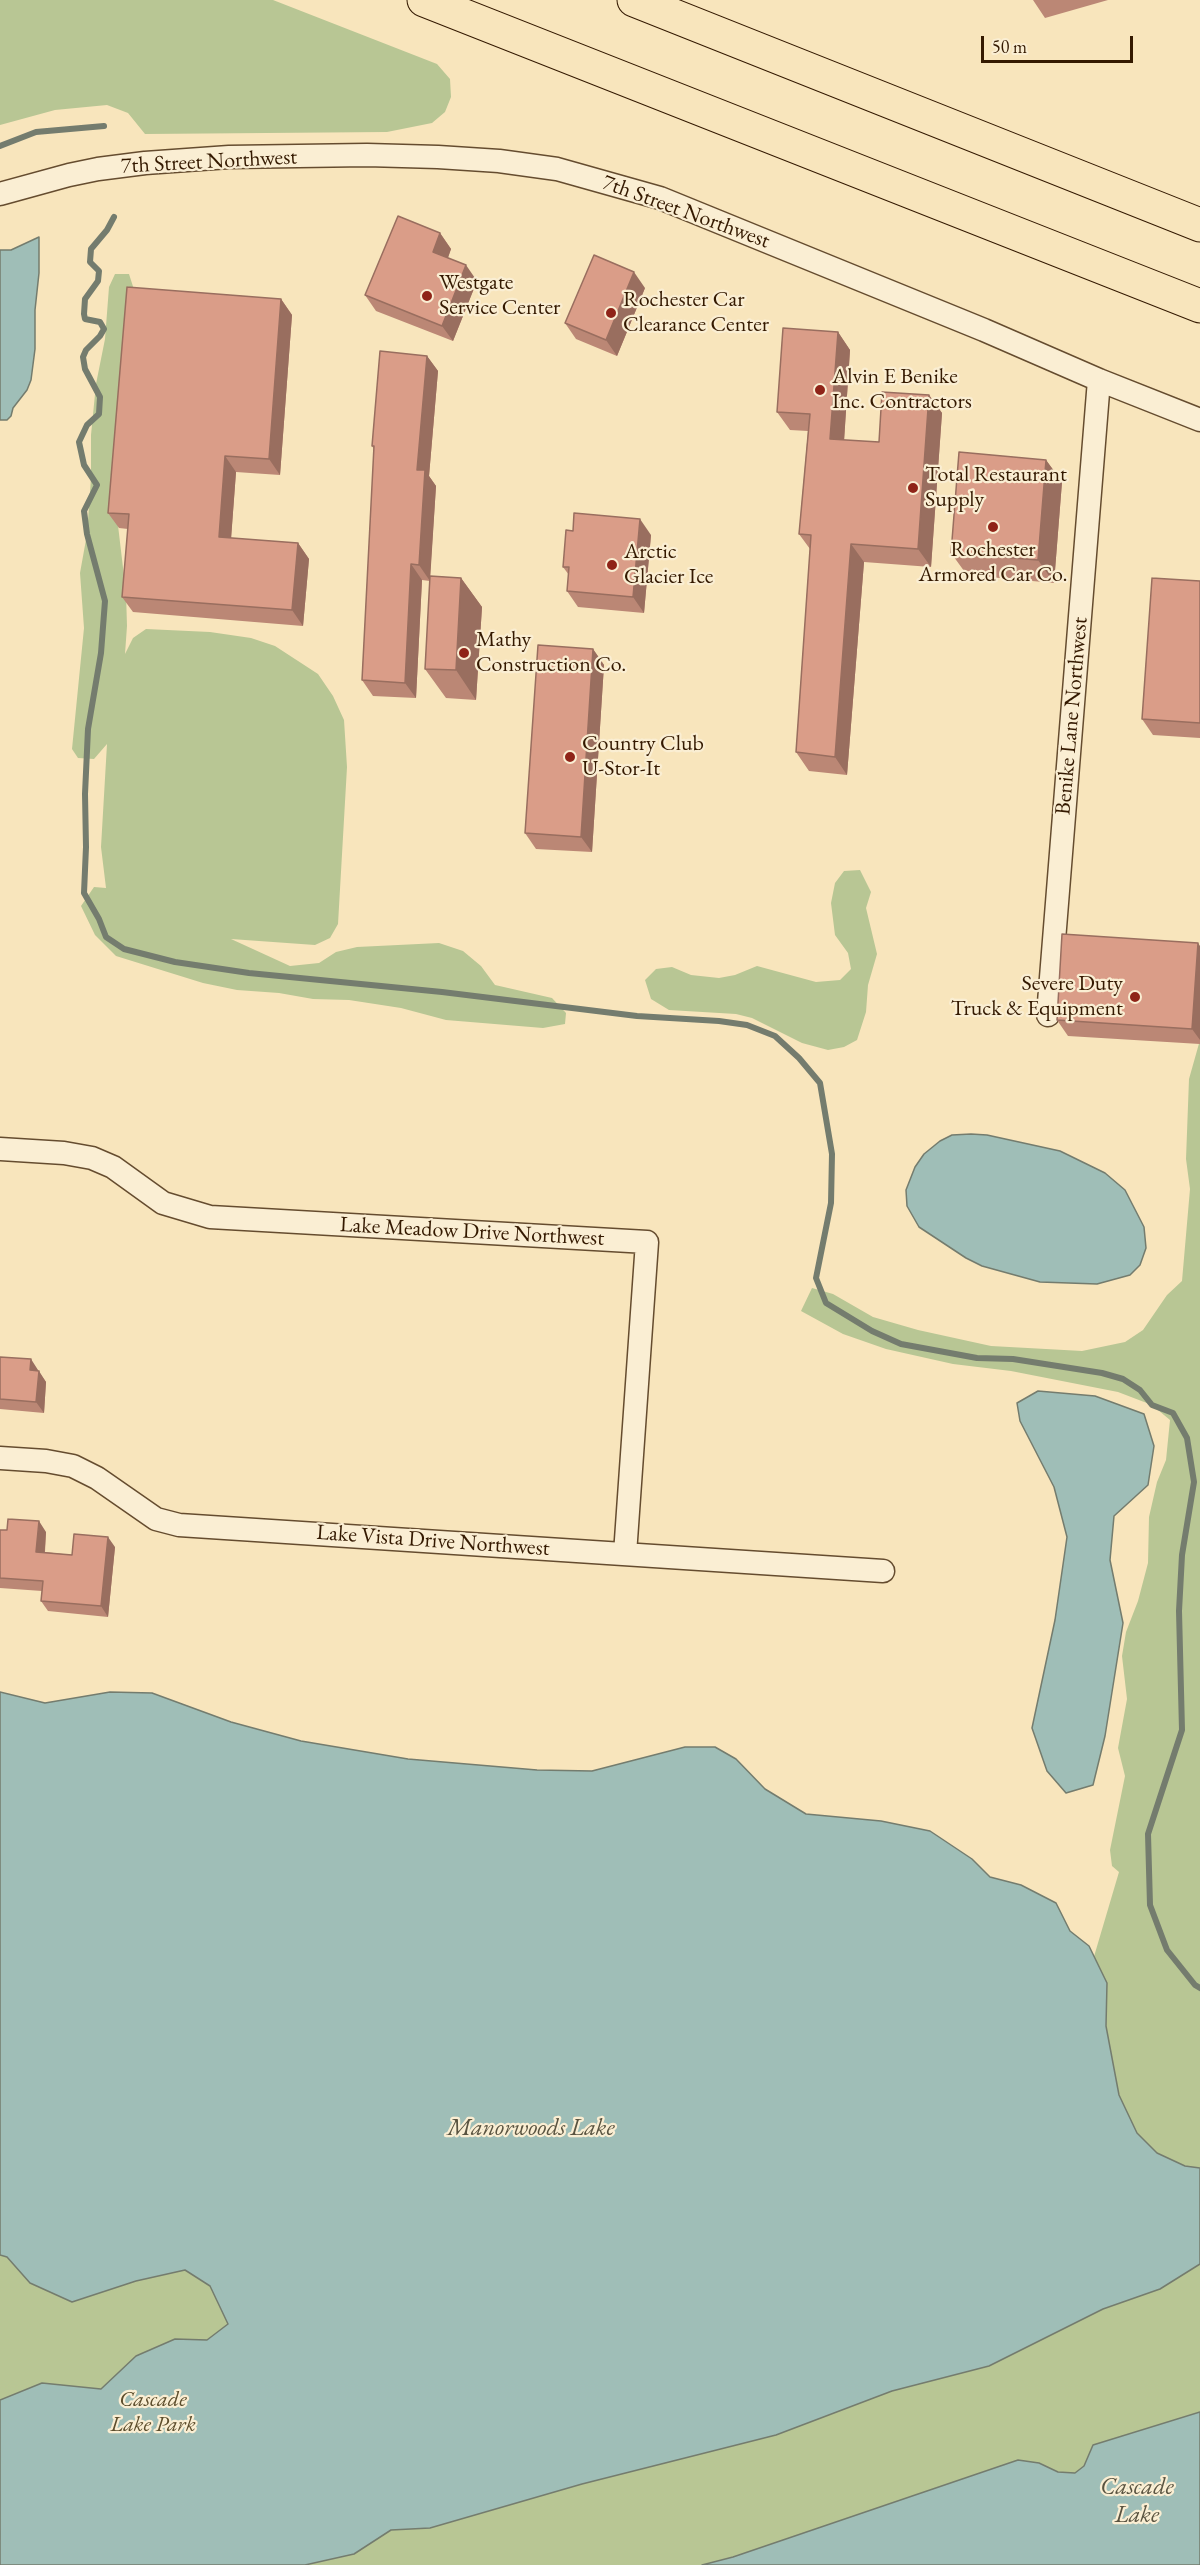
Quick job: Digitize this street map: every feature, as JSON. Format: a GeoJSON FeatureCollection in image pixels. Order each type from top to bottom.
{"type":"FeatureCollection","features":[{"type":"Feature","properties":{"kind":"highway"},"geometry":{"type":"LineString","coordinates":[[424,0],[1200,306]]}},
{"type":"Feature","properties":{"kind":"highway"},"geometry":{"type":"LineString","coordinates":[[634,0],[1200,225]]}},
{"type":"Feature","properties":{"kind":"street","name":"7th Street Northwest"},"geometry":{"type":"LineString","coordinates":[[0,194],[98,169],[229,157],[403,156],[499,161],[557,169],[660,198],[1200,420]]}},
{"type":"Feature","properties":{"kind":"street","name":"Benike Lane Northwest"},"geometry":{"type":"LineString","coordinates":[[1048,1015],[1099,380]]}},
{"type":"Feature","properties":{"kind":"street","name":"Lake Meadow Drive Northwest"},"geometry":{"type":"LineString","coordinates":[[0,1149],[64,1153],[92,1158],[113,1167],[163,1203],[193,1213],[222,1218],[647,1242],[625,1554]]}},
{"type":"Feature","properties":{"kind":"street","name":"Lake Vista Drive Northwest"},"geometry":{"type":"LineString","coordinates":[[0,1458],[46,1461],[73,1466],[97,1478],[156,1519],[178,1525],[883,1571]]}},
{"type":"Feature","properties":{"kind":"green space"},"geometry":{"type":"Polygon","coordinates":[[[0,0],[273,0],[437,64],[450,79],[451,97],[445,112],[432,123],[387,132],[145,134],[128,113],[107,105],[55,110],[0,125],[0,0]]]}},
{"type":"Feature","properties":{"kind":"green space"},"geometry":{"type":"Polygon","coordinates":[[[115,274],[129,274],[137,299],[117,517],[126,593],[125,654],[133,638],[146,629],[210,632],[251,638],[275,646],[318,674],[333,696],[344,720],[347,767],[338,924],[330,938],[315,945],[231,939],[290,966],[319,963],[336,952],[357,947],[439,943],[463,951],[481,966],[495,985],[552,998],[566,1013],[565,1024],[543,1028],[446,1020],[401,1008],[349,1000],[313,999],[279,993],[237,990],[203,983],[116,956],[95,935],[81,906],[94,887],[106,888],[101,847],[107,744],[94,759],[78,758],[72,749],[84,628],[80,573],[87,534],[91,435],[96,384],[105,339],[109,287],[115,274]]]}},
{"type":"Feature","properties":{"kind":"green space"},"geometry":{"type":"Polygon","coordinates":[[[860,870],[871,892],[866,908],[877,954],[868,985],[866,1012],[857,1040],[844,1047],[828,1050],[802,1043],[752,1018],[736,1014],[669,1010],[651,999],[645,980],[656,969],[672,967],[691,975],[719,978],[735,975],[757,966],[816,982],[840,980],[851,969],[848,953],[835,935],[831,903],[835,883],[844,871],[860,870]]]}},
{"type":"Feature","properties":{"kind":"green space","name":"Cascade Lake Park"},"geometry":{"type":"Polygon","coordinates":[[[1200,1040],[1200,2565],[0,2565],[0,2245],[982,2335],[1119,1872],[1112,1866],[1110,1850],[1125,1776],[1118,1748],[1127,1699],[1122,1656],[1126,1632],[1138,1601],[1148,1563],[1149,1517],[1157,1482],[1166,1460],[1170,1420],[1152,1405],[1118,1392],[1011,1371],[953,1364],[886,1349],[843,1334],[801,1311],[812,1288],[833,1294],[873,1317],[918,1330],[991,1346],[1082,1351],[1125,1342],[1143,1330],[1167,1295],[1182,1281],[1190,1189],[1186,1159],[1189,1079],[1200,1040]]]}},
{"type":"Feature","properties":{"kind":"water"},"geometry":{"type":"Polygon","coordinates":[[[39,237],[35,349],[31,380],[27,390],[13,408],[11,416],[7,420],[0,420],[0,250],[11,250],[39,237]]]}},
{"type":"Feature","properties":{"kind":"water"},"geometry":{"type":"Polygon","coordinates":[[[952,1135],[987,1135],[1060,1151],[1105,1173],[1125,1190],[1144,1227],[1146,1248],[1140,1265],[1130,1275],[1097,1284],[1040,1282],[982,1266],[919,1227],[907,1206],[906,1190],[915,1167],[924,1154],[940,1141],[952,1135]]]}},
{"type":"Feature","properties":{"kind":"water"},"geometry":{"type":"Polygon","coordinates":[[[1038,1391],[1095,1396],[1144,1414],[1154,1446],[1148,1485],[1114,1516],[1110,1560],[1123,1623],[1105,1736],[1093,1785],[1066,1793],[1047,1771],[1032,1728],[1055,1620],[1067,1537],[1054,1487],[1020,1421],[1017,1403],[1038,1391]]]}},
{"type":"Feature","properties":{"kind":"water","name":"Manorwoods Lake"},"geometry":{"type":"Polygon","coordinates":[[[0,1692],[45,1703],[110,1692],[152,1693],[231,1722],[301,1741],[408,1759],[537,1770],[592,1771],[685,1747],[715,1747],[736,1759],[765,1789],[806,1814],[881,1821],[930,1831],[972,1859],[990,1877],[1021,1885],[1056,1903],[1070,1931],[1089,1946],[1107,1983],[1106,2026],[1119,2095],[1137,2133],[1157,2153],[1185,2166],[1200,2168],[1200,2264],[1160,2289],[1103,2309],[989,2366],[892,2391],[776,2435],[582,2484],[430,2528],[391,2530],[354,2554],[305,2565],[0,2565],[0,2400],[42,2383],[101,2389],[136,2356],[175,2339],[207,2340],[228,2324],[210,2286],[185,2270],[136,2281],[72,2302],[30,2283],[7,2257],[0,2255],[0,1692]]]}},
{"type":"Feature","properties":{"kind":"water","name":"Cascade Lake"},"geometry":{"type":"Polygon","coordinates":[[[1200,2412],[1200,2565],[702,2565],[733,2557],[1018,2460],[1039,2463],[1058,2472],[1075,2473],[1084,2466],[1093,2445],[1200,2412]]]}},
{"type":"Feature","properties":{"kind":"building","name":"Westgate Service Center"},"geometry":{"type":"Polygon","coordinates":[[[398,216],[440,233],[433,252],[466,265],[442,326],[365,295],[398,216]]]}},
{"type":"Feature","properties":{"kind":"building"},"geometry":{"type":"Polygon","coordinates":[[[594,255],[634,272],[606,340],[565,323],[594,255]]]}},
{"type":"Feature","properties":{"kind":"building"},"geometry":{"type":"Polygon","coordinates":[[[127,287],[281,299],[269,459],[225,456],[219,537],[298,543],[292,610],[122,597],[129,514],[108,513],[127,287]]]}},
{"type":"Feature","properties":{"kind":"building"},"geometry":{"type":"Polygon","coordinates":[[[783,328],[838,332],[830,439],[879,442],[882,392],[929,395],[918,549],[851,544],[835,757],[796,752],[811,535],[799,534],[810,414],[777,412],[783,328]]]}},
{"type":"Feature","properties":{"kind":"building"},"geometry":{"type":"Polygon","coordinates":[[[380,351],[427,356],[417,470],[425,470],[419,565],[411,564],[405,683],[362,680],[374,446],[372,446],[380,351]]]}},
{"type":"Feature","properties":{"kind":"building"},"geometry":{"type":"Polygon","coordinates":[[[959,452],[1046,460],[1038,560],[951,553],[959,452]]]}},
{"type":"Feature","properties":{"kind":"building","name":"Arctic Glacier Ice"},"geometry":{"type":"Polygon","coordinates":[[[574,513],[640,519],[633,597],[567,591],[569,567],[563,567],[566,530],[573,531],[574,513]]]}},
{"type":"Feature","properties":{"kind":"building"},"geometry":{"type":"Polygon","coordinates":[[[430,576],[461,578],[456,670],[425,669],[430,576]]]}},
{"type":"Feature","properties":{"kind":"building"},"geometry":{"type":"Polygon","coordinates":[[[1152,578],[1200,581],[1200,723],[1142,719],[1152,578]]]}},
{"type":"Feature","properties":{"kind":"building","name":"Country Club U-Stor-It"},"geometry":{"type":"Polygon","coordinates":[[[538,645],[593,649],[581,837],[525,833],[538,645]]]}},
{"type":"Feature","properties":{"kind":"building","name":"Severe Duty Truck & Equipment"},"geometry":{"type":"Polygon","coordinates":[[[1062,934],[1198,943],[1192,1029],[1057,1020],[1062,934]]]}},
{"type":"Feature","properties":{"kind":"building"},"geometry":{"type":"Polygon","coordinates":[[[0,1357],[31,1359],[30,1370],[39,1371],[36,1402],[0,1399],[0,1357]]]}},
{"type":"Feature","properties":{"kind":"building"},"geometry":{"type":"Polygon","coordinates":[[[8,1519],[39,1521],[36,1552],[72,1555],[74,1534],[108,1537],[101,1606],[41,1601],[43,1581],[0,1578],[0,1530],[7,1530],[8,1519]]]}},
{"type":"Feature","properties":{"kind":"waterway"},"geometry":{"type":"LineString","coordinates":[[0,146],[36,132],[104,126]]}},
{"type":"Feature","properties":{"kind":"waterway"},"geometry":{"type":"LineString","coordinates":[[114,217],[107,230],[91,249],[90,262],[99,271],[98,281],[85,299],[84,314],[85,319],[100,322],[104,329],[86,350],[83,357],[85,369],[100,397],[99,414],[87,425],[79,442],[84,465],[97,485],[84,511],[87,534],[105,601],[101,653],[88,729],[84,893],[106,937],[124,949],[175,962],[249,973],[442,992],[637,1016],[719,1021],[747,1025],[775,1036],[799,1058],[820,1083],[832,1154],[831,1203],[816,1278],[826,1303],[872,1331],[901,1344],[977,1358],[1013,1359],[1102,1373],[1123,1379],[1140,1390],[1152,1405],[1173,1413],[1187,1438],[1194,1482],[1182,1555],[1179,1611],[1182,1730],[1148,1834],[1150,1905],[1167,1950],[1195,1985],[1200,1988]]}},
{"type":"Feature","properties":{"kind":"place","name":"Westgate Service Center"},"geometry":{"type":"Point","coordinates":[427,296]}},
{"type":"Feature","properties":{"kind":"place","name":"Rochester Car Clearance Center"},"geometry":{"type":"Point","coordinates":[611,313]}},
{"type":"Feature","properties":{"kind":"place","name":"Alvin E Benike Inc. Contractors"},"geometry":{"type":"Point","coordinates":[820,390]}},
{"type":"Feature","properties":{"kind":"place","name":"Total Restaurant Supply"},"geometry":{"type":"Point","coordinates":[913,488]}},
{"type":"Feature","properties":{"kind":"place","name":"Rochester Armored Car Co."},"geometry":{"type":"Point","coordinates":[993,527]}},
{"type":"Feature","properties":{"kind":"place","name":"Arctic Glacier Ice"},"geometry":{"type":"Point","coordinates":[612,565]}},
{"type":"Feature","properties":{"kind":"place","name":"Mathy Construction Co."},"geometry":{"type":"Point","coordinates":[464,653]}},
{"type":"Feature","properties":{"kind":"place","name":"Country Club U-Stor-It"},"geometry":{"type":"Point","coordinates":[570,757]}},
{"type":"Feature","properties":{"kind":"place","name":"Severe Duty Truck & Equipment"},"geometry":{"type":"Point","coordinates":[1135,997]}}]}
